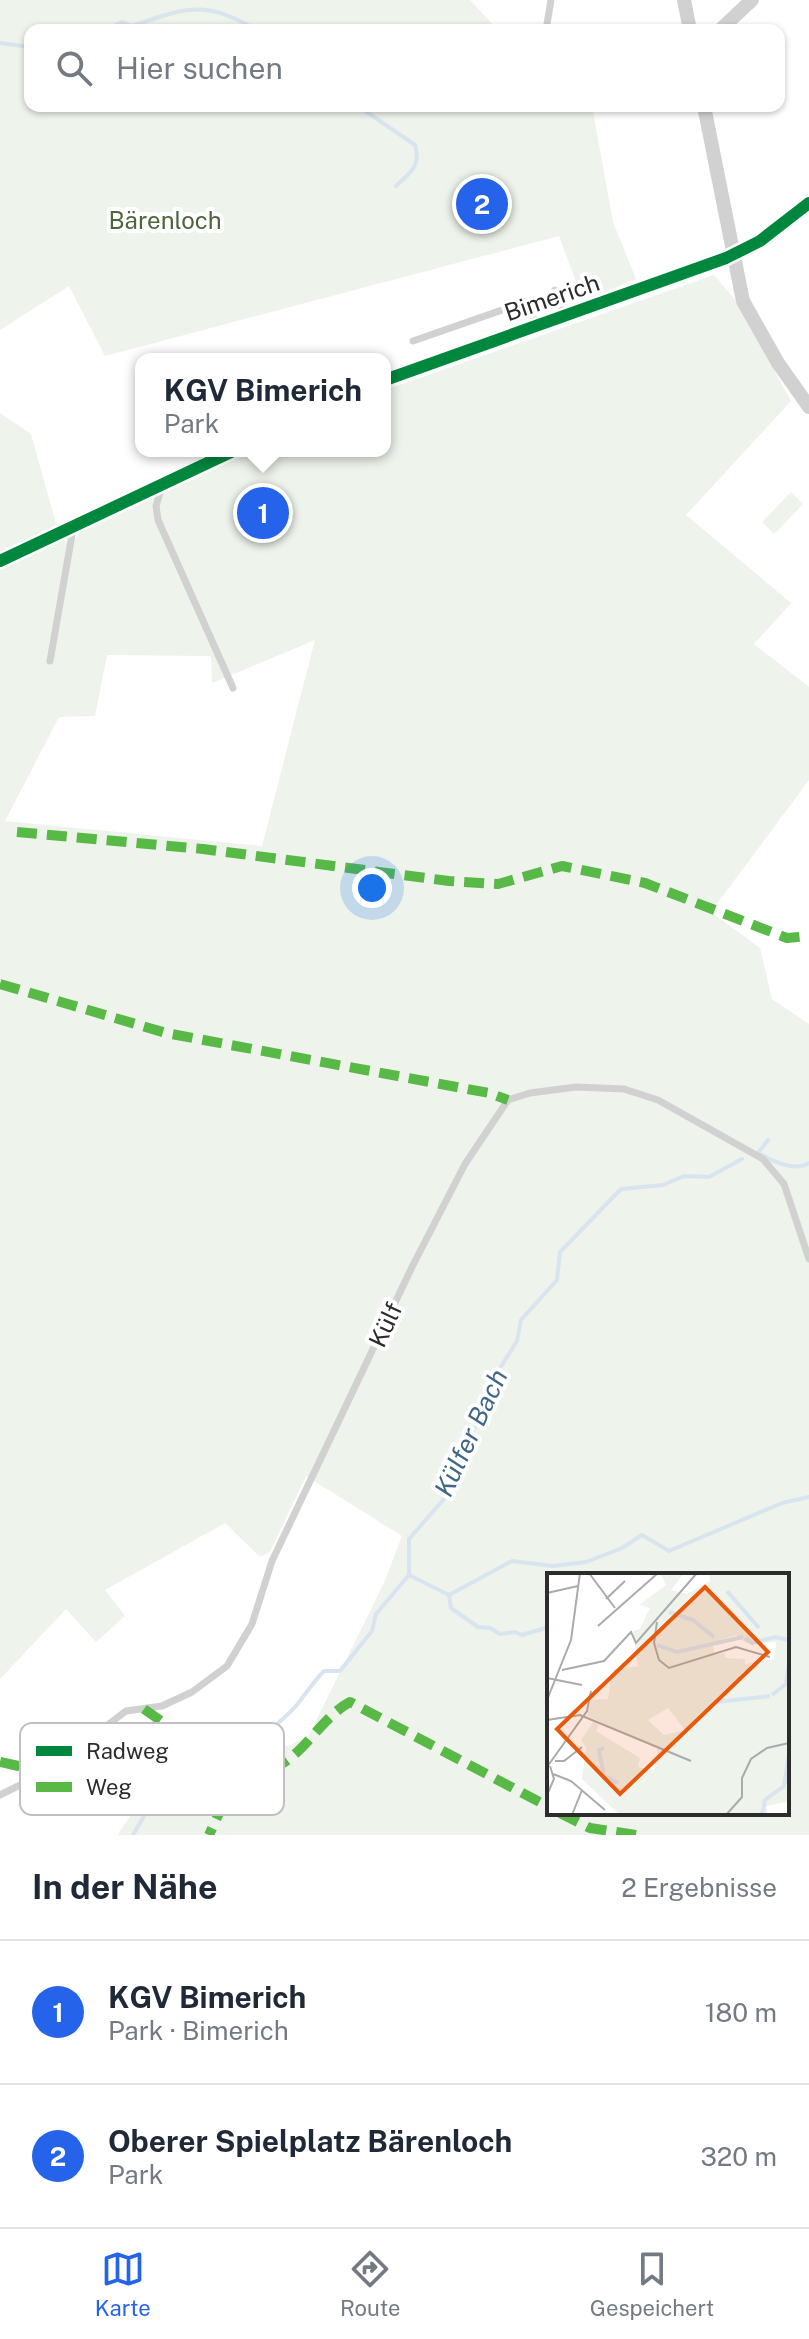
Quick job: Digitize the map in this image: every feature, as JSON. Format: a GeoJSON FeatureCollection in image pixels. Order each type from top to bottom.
{"type":"FeatureCollection","features":[{"type":"Feature","properties":{"kind":"street"},"geometry":{"type":"LineString","coordinates":[[684,0],[689,24]]}},
{"type":"Feature","properties":{"kind":"street"},"geometry":{"type":"LineString","coordinates":[[726,24],[752,0]]}},
{"type":"Feature","properties":{"kind":"street"},"geometry":{"type":"LineString","coordinates":[[705,112],[743,301],[778,363],[809,407]]}},
{"type":"Feature","properties":{"kind":"street","name":"Bimerich"},"geometry":{"type":"LineString","coordinates":[[391,378],[733,255],[760,241],[809,203]]}},
{"type":"Feature","properties":{"kind":"street"},"geometry":{"type":"LineString","coordinates":[[0,561],[220,457]]}},
{"type":"Feature","properties":{"kind":"lane"},"geometry":{"type":"LineString","coordinates":[[547,24],[551,0]]}},
{"type":"Feature","properties":{"kind":"lane"},"geometry":{"type":"LineString","coordinates":[[555,290],[565,317]]}},
{"type":"Feature","properties":{"kind":"lane"},"geometry":{"type":"LineString","coordinates":[[413,341],[528,301],[536,327]]}},
{"type":"Feature","properties":{"kind":"lane"},"geometry":{"type":"LineString","coordinates":[[163,484],[156,506],[158,520],[233,688]]}},
{"type":"Feature","properties":{"kind":"lane"},"geometry":{"type":"LineString","coordinates":[[50,661],[73,528]]}},
{"type":"Feature","properties":{"kind":"lane","name":"Külf"},"geometry":{"type":"LineString","coordinates":[[110,1723],[126,1711],[162,1706],[192,1692],[227,1666],[252,1624],[272,1561],[413,1265],[465,1164],[508,1100],[576,1087],[624,1089],[658,1100],[763,1159],[784,1184],[809,1259]]}},
{"type":"Feature","properties":{"kind":"lane","name":"Külf"},"geometry":{"type":"LineString","coordinates":[[0,1795],[20,1785]]}},
{"type":"Feature","properties":{"kind":"green space","name":"Bärenloch"},"geometry":{"type":"Polygon","coordinates":[[[0,0],[470,0],[492,24],[24,24],[24,112],[593,112],[613,222],[636,279],[583,301],[559,236],[105,356],[69,286],[0,330],[0,0]]]}},
{"type":"Feature","properties":{"kind":"green space"},"geometry":{"type":"Polygon","coordinates":[[[714,275],[738,303],[791,401],[686,515],[791,603],[754,644],[809,687],[809,780],[711,912],[760,948],[772,999],[809,1024],[809,1835],[118,1835],[131,1815],[284,1815],[284,1745],[289,1746],[309,1735],[384,1583],[402,1536],[306,1476],[270,1552],[260,1557],[225,1523],[105,1590],[125,1616],[96,1642],[66,1609],[0,1679],[0,413],[31,434],[58,531],[66,542],[73,542],[80,531],[241,457],[391,457],[391,388],[714,275]],[[315,640],[212,683],[211,656],[107,655],[95,716],[59,717],[5,821],[262,846],[315,640]]]}},
{"type":"Feature","properties":{"kind":"green space"},"geometry":{"type":"Polygon","coordinates":[[[791,492],[803,504],[774,534],[762,522],[791,492]]]}},
{"type":"Feature","properties":{"kind":"waterway"},"geometry":{"type":"LineString","coordinates":[[138,24],[168,14],[196,10],[223,14],[246,24]]}},
{"type":"Feature","properties":{"kind":"waterway"},"geometry":{"type":"LineString","coordinates":[[118,24],[127,24]]}},
{"type":"Feature","properties":{"kind":"waterway"},"geometry":{"type":"LineString","coordinates":[[0,43],[24,46]]}},
{"type":"Feature","properties":{"kind":"waterway"},"geometry":{"type":"LineString","coordinates":[[367,112],[415,145],[416,164],[396,186]]}},
{"type":"Feature","properties":{"kind":"waterway","name":"Külfer Bach"},"geometry":{"type":"LineString","coordinates":[[768,1140],[758,1153],[790,1166],[809,1163]]}},
{"type":"Feature","properties":{"kind":"waterway","name":"Külfer Bach"},"geometry":{"type":"LineString","coordinates":[[278,1723],[324,1671],[340,1671],[372,1631],[376,1614],[409,1575],[409,1539],[444,1499],[456,1463],[479,1419],[487,1389],[517,1341],[521,1320],[557,1280],[560,1252],[621,1189],[663,1185],[684,1176],[709,1177],[742,1159]]}},
{"type":"Feature","properties":{"kind":"waterway"},"geometry":{"type":"LineString","coordinates":[[409,1575],[449,1595],[512,1561],[553,1566],[586,1562],[622,1548],[642,1535],[669,1551],[782,1503],[809,1497]]}},
{"type":"Feature","properties":{"kind":"waterway"},"geometry":{"type":"LineString","coordinates":[[449,1595],[451,1608],[478,1627],[490,1628],[500,1634],[515,1632],[522,1635],[547,1628]]}},
{"type":"Feature","properties":{"kind":"waterway","name":"Külfer Bach"},"geometry":{"type":"LineString","coordinates":[[133,1835],[145,1815]]}},
{"type":"Feature","properties":{"kind":"marked path"},"geometry":{"type":"LineString","coordinates":[[17,832],[203,849],[449,881],[498,884],[562,866],[645,883],[787,938],[809,936]]}},
{"type":"Feature","properties":{"kind":"marked path"},"geometry":{"type":"LineString","coordinates":[[0,984],[166,1033],[489,1093],[508,1100]]}},
{"type":"Feature","properties":{"kind":"marked path"},"geometry":{"type":"LineString","coordinates":[[284,1762],[336,1711],[350,1702],[547,1806]]}},
{"type":"Feature","properties":{"kind":"marked path"},"geometry":{"type":"LineString","coordinates":[[144,1709],[164,1723]]}},
{"type":"Feature","properties":{"kind":"marked path"},"geometry":{"type":"LineString","coordinates":[[0,1762],[20,1766]]}},
{"type":"Feature","properties":{"kind":"marked path"},"geometry":{"type":"LineString","coordinates":[[209,1835],[218,1815]]}},
{"type":"Feature","properties":{"kind":"marked path"},"geometry":{"type":"LineString","coordinates":[[564,1815],[590,1828],[637,1835]]}},
{"type":"Feature","properties":{"kind":"cycle path"},"geometry":{"type":"LineString","coordinates":[[391,378],[726,258],[760,241],[809,203]]}},
{"type":"Feature","properties":{"kind":"cycle path"},"geometry":{"type":"LineString","coordinates":[[0,561],[220,457]]}},
{"type":"Feature","properties":{"kind":"place","name":"Oberer Spielplatz Bärenloch"},"geometry":{"type":"Point","coordinates":[482,204]}},
{"type":"Feature","properties":{"kind":"place","name":"KGV Bimerich"},"geometry":{"type":"Point","coordinates":[263,513]}}]}
